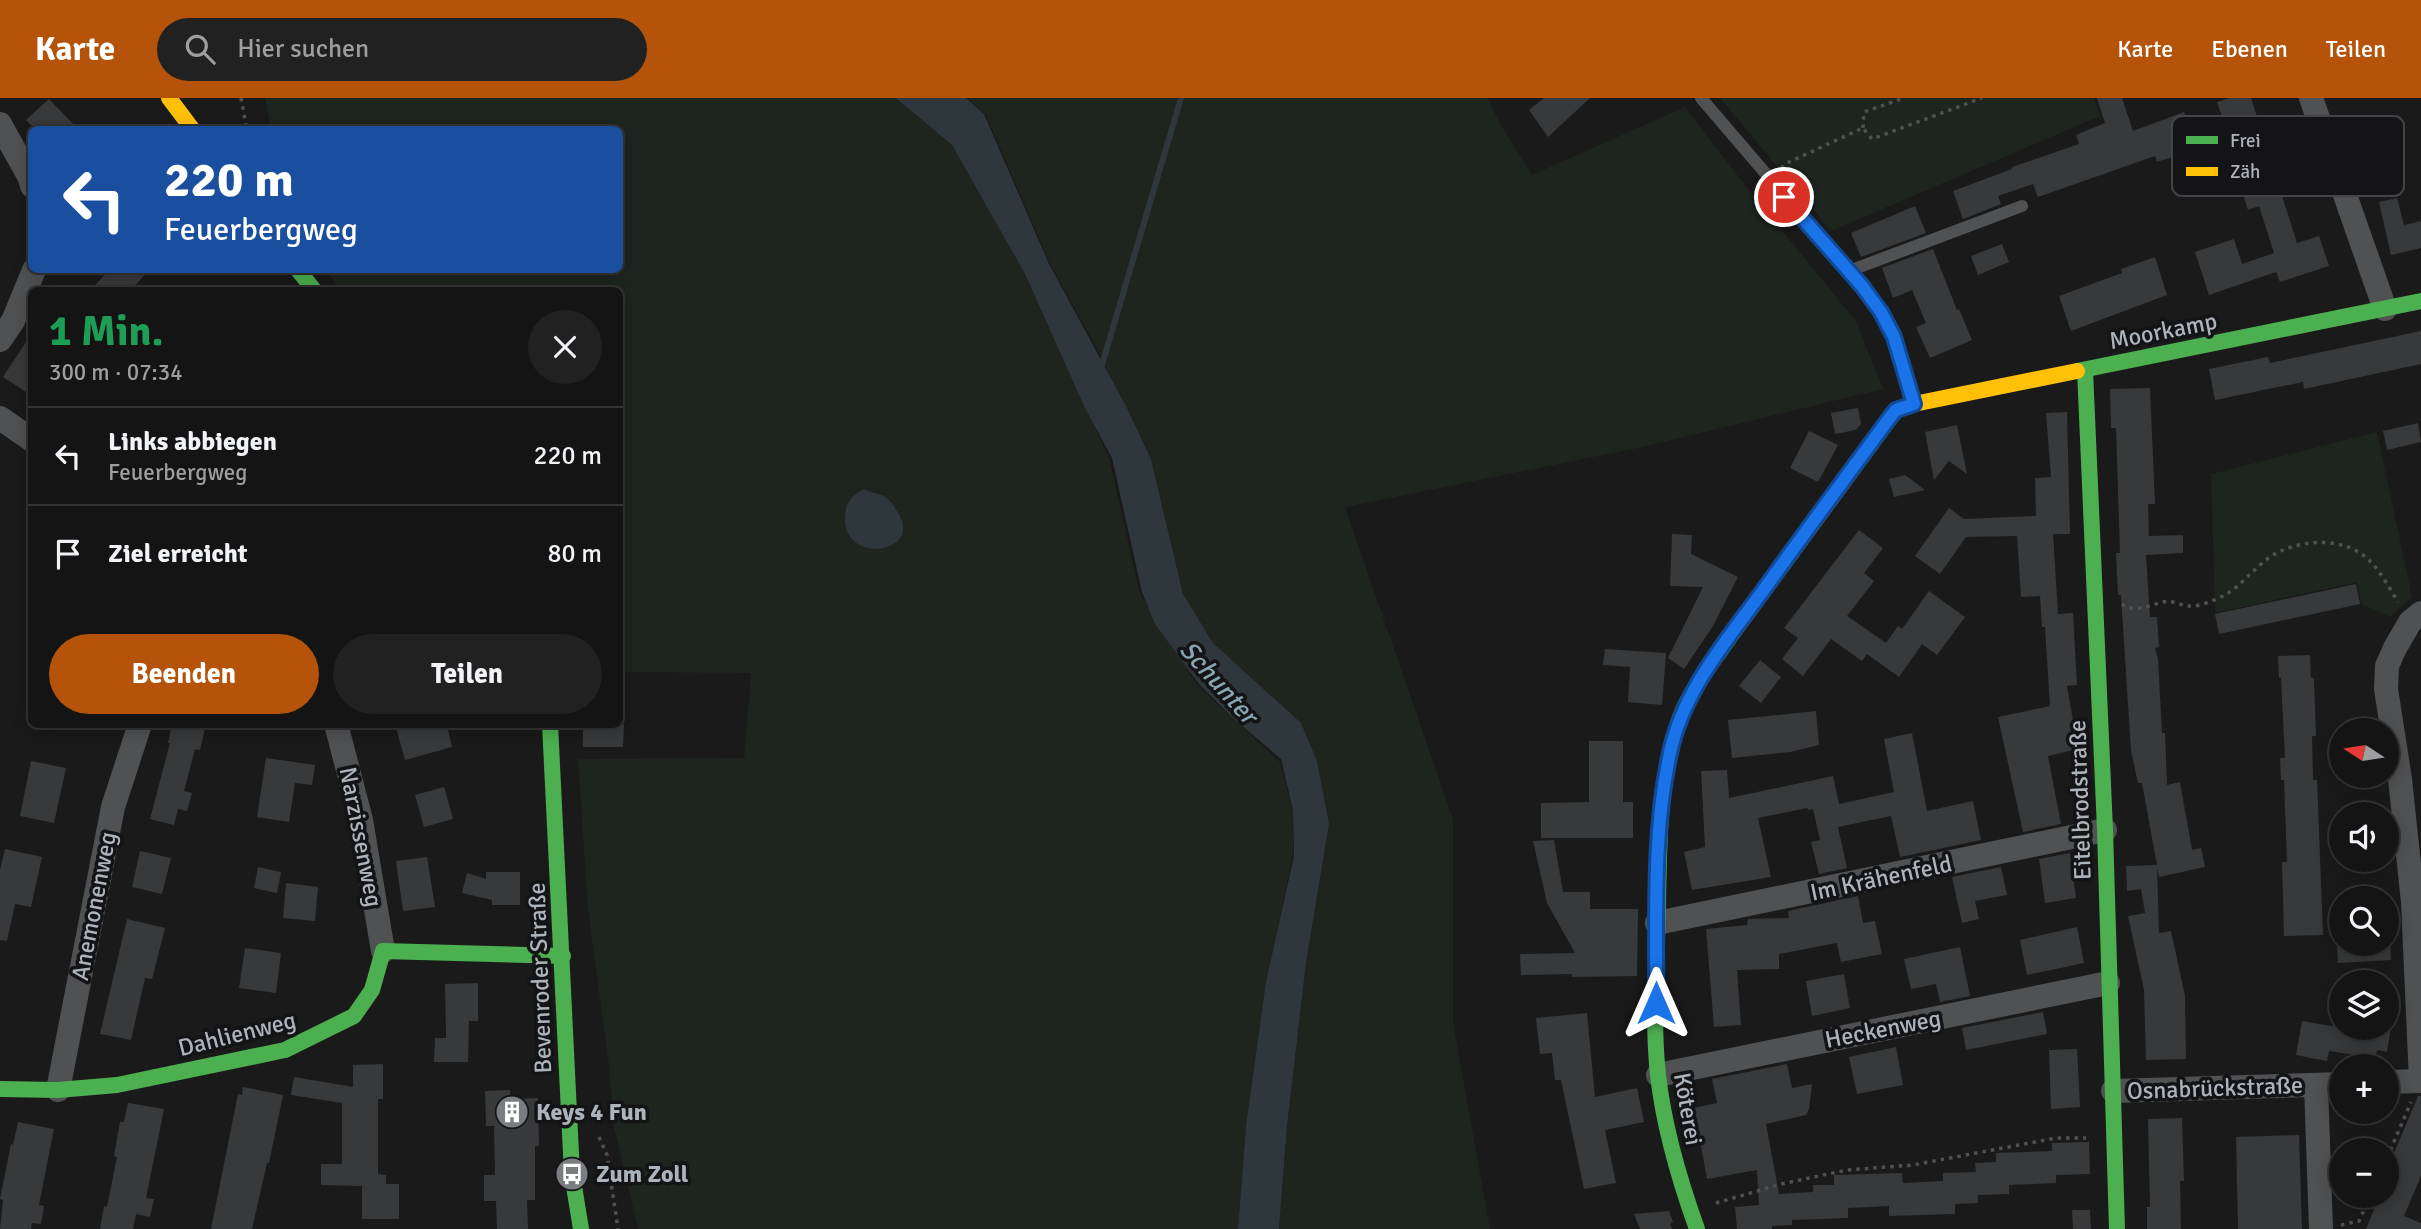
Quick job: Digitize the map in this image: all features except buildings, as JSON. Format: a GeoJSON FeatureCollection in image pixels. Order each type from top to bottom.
{"type":"FeatureCollection","features":[{"type":"Feature","properties":{"kind":"street"},"geometry":{"type":"LineString","coordinates":[[169,98],[190,126]]}},
{"type":"Feature","properties":{"kind":"street"},"geometry":{"type":"LineString","coordinates":[[2311,98],[2317,116]]}},
{"type":"Feature","properties":{"kind":"street"},"geometry":{"type":"LineString","coordinates":[[0,124],[28,174]]}},
{"type":"Feature","properties":{"kind":"street"},"geometry":{"type":"LineString","coordinates":[[2345,196],[2385,309]]}},
{"type":"Feature","properties":{"kind":"street"},"geometry":{"type":"LineString","coordinates":[[0,341],[13,321],[33,273]]}},
{"type":"Feature","properties":{"kind":"street","name":"Moorkamp"},"geometry":{"type":"LineString","coordinates":[[1914,404],[2421,302]]}},
{"type":"Feature","properties":{"kind":"street","name":"Eitelbrodstraße"},"geometry":{"type":"LineString","coordinates":[[2085,370],[2105,830],[2117,1229]]}},
{"type":"Feature","properties":{"kind":"street","name":"Köterei"},"geometry":{"type":"LineString","coordinates":[[1698,1229],[1674,1163],[1658,1075],[1658,837],[1670,752],[1680,718],[1694,690],[1740,622],[1891,416],[1896,410],[1914,404]]}},
{"type":"Feature","properties":{"kind":"street"},"geometry":{"type":"LineString","coordinates":[[0,418],[28,437]]}},
{"type":"Feature","properties":{"kind":"street"},"geometry":{"type":"LineString","coordinates":[[2399,1082],[2421,1081],[2413,902],[2400,779],[2386,690],[2387,667],[2416,617]]}},
{"type":"Feature","properties":{"kind":"street","name":"Anemonenweg"},"geometry":{"type":"LineString","coordinates":[[58,1090],[113,807],[139,728]]}},
{"type":"Feature","properties":{"kind":"street","name":"Narzissenweg"},"geometry":{"type":"LineString","coordinates":[[337,728],[361,820],[383,951]]}},
{"type":"Feature","properties":{"kind":"street","name":"Bevenroder Straße"},"geometry":{"type":"LineString","coordinates":[[550,728],[572,1174],[582,1229]]}},
{"type":"Feature","properties":{"kind":"street","name":"Im Krähenfeld"},"geometry":{"type":"LineString","coordinates":[[1657,923],[2105,830]]}},
{"type":"Feature","properties":{"kind":"street"},"geometry":{"type":"LineString","coordinates":[[383,951],[563,956]]}},
{"type":"Feature","properties":{"kind":"street","name":"Dahlienweg"},"geometry":{"type":"LineString","coordinates":[[0,1089],[58,1090],[117,1085],[285,1050],[354,1016],[372,990],[383,951]]}},
{"type":"Feature","properties":{"kind":"street","name":"Heckenweg"},"geometry":{"type":"LineString","coordinates":[[1658,1075],[2108,983]]}},
{"type":"Feature","properties":{"kind":"street","name":"Osnabrückstraße"},"geometry":{"type":"LineString","coordinates":[[2113,1091],[2329,1084]]}},
{"type":"Feature","properties":{"kind":"street","name":"Osnabrückstraße"},"geometry":{"type":"LineString","coordinates":[[2316,1085],[2328,1228]]}},
{"type":"Feature","properties":{"kind":"lane"},"geometry":{"type":"LineString","coordinates":[[1701,98],[1881,312],[1894,337],[1914,404]]}},
{"type":"Feature","properties":{"kind":"lane"},"geometry":{"type":"LineString","coordinates":[[1849,271],[2022,206]]}},
{"type":"Feature","properties":{"kind":"path"},"geometry":{"type":"LineString","coordinates":[[241,98],[246,126]]}},
{"type":"Feature","properties":{"kind":"path"},"geometry":{"type":"LineString","coordinates":[[1904,98],[1864,112],[1863,128],[1872,139],[1982,98]]}},
{"type":"Feature","properties":{"kind":"path"},"geometry":{"type":"LineString","coordinates":[[1768,178],[1787,163],[1863,128]]}},
{"type":"Feature","properties":{"kind":"path"},"geometry":{"type":"LineString","coordinates":[[2096,610],[2112,607],[2121,601],[2123,606],[2132,608],[2146,607],[2166,600],[2190,606],[2205,603],[2225,595],[2256,567],[2285,548],[2329,543],[2346,546],[2363,555],[2416,617]]}},
{"type":"Feature","properties":{"kind":"path"},"geometry":{"type":"LineString","coordinates":[[2396,1138],[2421,1081]]}},
{"type":"Feature","properties":{"kind":"path"},"geometry":{"type":"LineString","coordinates":[[598,1134],[607,1155],[618,1229]]}},
{"type":"Feature","properties":{"kind":"path"},"geometry":{"type":"LineString","coordinates":[[1691,1212],[1757,1190],[1847,1170],[1923,1164],[2056,1138],[2115,1138]]}},
{"type":"Feature","properties":{"kind":"path"},"geometry":{"type":"LineString","coordinates":[[606,1197],[613,1196]]}},
{"type":"Feature","properties":{"kind":"path"},"geometry":{"type":"LineString","coordinates":[[2328,1228],[2360,1221],[2366,1208]]}},
{"type":"Feature","properties":{"kind":"shaded area"},"geometry":{"type":"Polygon","coordinates":[[[265,98],[896,98],[952,144],[1025,274],[1109,458],[1140,594],[1198,686],[1280,762],[1293,811],[1293,855],[1267,982],[1246,1126],[1238,1229],[638,1229],[614,1127],[609,1066],[588,910],[578,759],[744,758],[751,673],[623,672],[623,287],[339,287],[327,273],[623,273],[623,126],[270,126],[265,98]]]}},
{"type":"Feature","properties":{"kind":"shaded area"},"geometry":{"type":"Polygon","coordinates":[[[967,98],[1488,98],[1499,122],[1532,175],[1685,107],[1856,321],[1883,389],[1638,448],[1345,507],[1453,819],[1453,1022],[1490,1229],[1279,1229],[1287,1126],[1306,963],[1329,824],[1229,660],[1213,643],[1183,594],[1151,459],[1093,341],[1051,266],[986,115],[967,98]]]}},
{"type":"Feature","properties":{"kind":"shaded area"},"geometry":{"type":"Polygon","coordinates":[[[1720,98],[2094,98],[2100,116],[1831,231],[1720,98]]]}},
{"type":"Feature","properties":{"kind":"shaded area"},"geometry":{"type":"Polygon","coordinates":[[[2377,432],[2412,597],[2390,617],[2361,604],[2357,582],[2215,613],[2211,474],[2377,432]]]}},
{"type":"Feature","properties":{"kind":"water","name":"Schunter"},"geometry":{"type":"Polygon","coordinates":[[[896,98],[966,98],[984,114],[1049,264],[1125,404],[1151,459],[1183,594],[1213,643],[1301,723],[1317,761],[1329,824],[1306,963],[1287,1126],[1279,1229],[1238,1229],[1246,1126],[1266,982],[1294,856],[1293,810],[1281,759],[1235,720],[1199,684],[1155,624],[1142,592],[1112,458],[1085,408],[1025,274],[952,145],[896,98]]]}},
{"type":"Feature","properties":{"kind":"water"},"geometry":{"type":"Polygon","coordinates":[[[864,489],[884,496],[898,513],[903,526],[901,537],[893,544],[869,548],[857,543],[848,534],[845,519],[847,505],[864,489]]]}},
{"type":"Feature","properties":{"kind":"waterway"},"geometry":{"type":"LineString","coordinates":[[1101,368],[1181,98]]}},
{"type":"Feature","properties":{"kind":"traffic: fast"},"geometry":{"type":"LineString","coordinates":[[300,273],[312,287]]}},
{"type":"Feature","properties":{"kind":"traffic: fast"},"geometry":{"type":"LineString","coordinates":[[2077,371],[2421,301]]}},
{"type":"Feature","properties":{"kind":"traffic: fast"},"geometry":{"type":"LineString","coordinates":[[2085,370],[2105,830],[2117,1229]]}},
{"type":"Feature","properties":{"kind":"traffic: fast"},"geometry":{"type":"LineString","coordinates":[[1697,1229],[1673,1153],[1664,1114],[1656,1054],[1660,835],[1667,765],[1679,720],[1696,686],[1732,634]]}},
{"type":"Feature","properties":{"kind":"traffic: fast"},"geometry":{"type":"LineString","coordinates":[[550,728],[572,1174],[581,1229]]}},
{"type":"Feature","properties":{"kind":"traffic: fast"},"geometry":{"type":"LineString","coordinates":[[0,1089],[58,1090],[117,1085],[285,1050],[354,1016],[372,990],[383,951],[563,956]]}},
{"type":"Feature","properties":{"kind":"traffic: slow"},"geometry":{"type":"LineString","coordinates":[[169,98],[190,126]]}},
{"type":"Feature","properties":{"kind":"traffic: slow"},"geometry":{"type":"LineString","coordinates":[[1732,634],[1896,410],[2077,371]]}},
{"type":"Feature","properties":{"kind":"place","name":"Keys 4 Fun"},"geometry":{"type":"Point","coordinates":[512,1112]}},
{"type":"Feature","properties":{"kind":"place","name":"Zum Zoll"},"geometry":{"type":"Point","coordinates":[572,1174]}},
{"type":"Feature","properties":{"kind":"route"},"geometry":{"type":"LineString","coordinates":[[1656,1003],[1658,837],[1670,752],[1680,718],[1694,690],[1732,634],[1891,416],[1896,410],[1914,404],[1894,337],[1881,312],[1862,286],[1784,197]]}}]}
